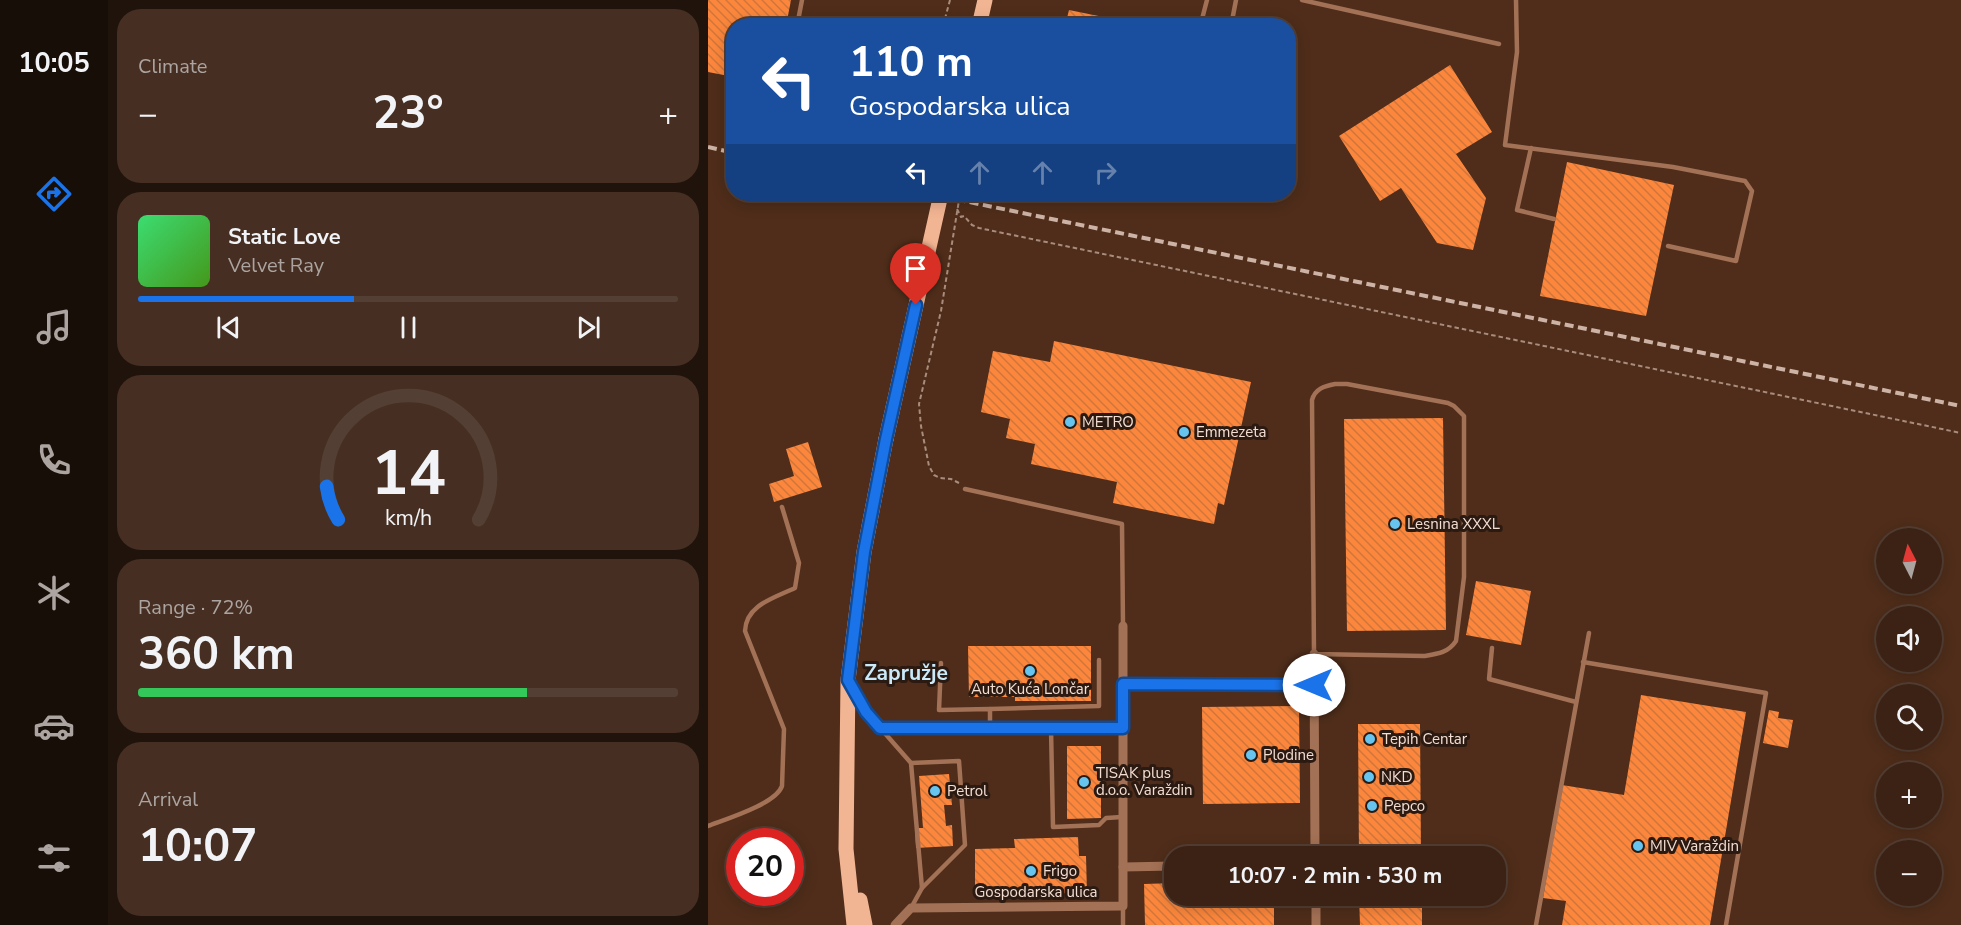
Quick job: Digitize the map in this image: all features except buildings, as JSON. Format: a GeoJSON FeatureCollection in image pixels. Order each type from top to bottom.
{"type":"FeatureCollection","features":[{"type":"Feature","properties":{"kind":"main road"},"geometry":{"type":"LineString","coordinates":[[981,18],[985,0]]}},
{"type":"Feature","properties":{"kind":"main road"},"geometry":{"type":"LineString","coordinates":[[854,925],[846,849],[848,680],[862,563],[886,439],[939,201]]}},
{"type":"Feature","properties":{"kind":"main road"},"geometry":{"type":"LineString","coordinates":[[847,823],[864,925]]}},
{"type":"Feature","properties":{"kind":"street"},"geometry":{"type":"LineString","coordinates":[[1123,626],[1123,906]]}},
{"type":"Feature","properties":{"kind":"street"},"geometry":{"type":"LineString","coordinates":[[1314,654],[1316,846]]}},
{"type":"Feature","properties":{"kind":"street"},"geometry":{"type":"LineString","coordinates":[[848,680],[866,712],[880,728],[1123,728]]}},
{"type":"Feature","properties":{"kind":"street"},"geometry":{"type":"LineString","coordinates":[[1122,867],[1164,866]]}},
{"type":"Feature","properties":{"kind":"street","name":"Gospodarska ulica"},"geometry":{"type":"LineString","coordinates":[[910,908],[1123,906]]}},
{"type":"Feature","properties":{"kind":"street"},"geometry":{"type":"LineString","coordinates":[[1316,906],[1316,925]]}},
{"type":"Feature","properties":{"kind":"street"},"geometry":{"type":"LineString","coordinates":[[895,925],[910,908]]}},
{"type":"Feature","properties":{"kind":"lane"},"geometry":{"type":"LineString","coordinates":[[798,18],[802,0]]}},
{"type":"Feature","properties":{"kind":"lane"},"geometry":{"type":"LineString","coordinates":[[1202,18],[1207,0]]}},
{"type":"Feature","properties":{"kind":"lane"},"geometry":{"type":"LineString","coordinates":[[1233,18],[1236,0]]}},
{"type":"Feature","properties":{"kind":"lane"},"geometry":{"type":"LineString","coordinates":[[1302,0],[1499,44]]}},
{"type":"Feature","properties":{"kind":"lane"},"geometry":{"type":"LineString","coordinates":[[1515,0],[1517,52],[1505,145],[1673,167],[1728,177],[1745,181],[1752,191],[1736,261],[1668,246]]}},
{"type":"Feature","properties":{"kind":"lane"},"geometry":{"type":"LineString","coordinates":[[1531,148],[1517,210],[1554,219]]}},
{"type":"Feature","properties":{"kind":"lane"},"geometry":{"type":"LineString","coordinates":[[1347,384],[1454,406],[1464,416],[1466,426],[1464,577],[1456,641],[1450,649],[1439,654],[1424,656],[1314,654],[1312,400],[1314,393],[1326,385],[1347,384]]}},
{"type":"Feature","properties":{"kind":"lane"},"geometry":{"type":"LineString","coordinates":[[965,489],[1122,524],[1123,626]]}},
{"type":"Feature","properties":{"kind":"lane"},"geometry":{"type":"LineString","coordinates":[[708,826],[769,801],[778,794],[782,786],[784,729],[745,631],[747,618],[751,612],[795,588],[799,563],[782,507]]}},
{"type":"Feature","properties":{"kind":"lane"},"geometry":{"type":"LineString","coordinates":[[1536,925],[1589,633]]}},
{"type":"Feature","properties":{"kind":"lane"},"geometry":{"type":"LineString","coordinates":[[1492,648],[1489,679],[1576,702]]}},
{"type":"Feature","properties":{"kind":"lane"},"geometry":{"type":"LineString","coordinates":[[941,663],[939,710],[1099,706],[1099,660]]}},
{"type":"Feature","properties":{"kind":"lane"},"geometry":{"type":"LineString","coordinates":[[1584,662],[1766,693],[1726,925]]}},
{"type":"Feature","properties":{"kind":"lane"},"geometry":{"type":"LineString","coordinates":[[1123,684],[1314,685]]}},
{"type":"Feature","properties":{"kind":"lane"},"geometry":{"type":"LineString","coordinates":[[990,709],[990,728]]}},
{"type":"Feature","properties":{"kind":"lane"},"geometry":{"type":"LineString","coordinates":[[880,728],[911,763],[922,888]]}},
{"type":"Feature","properties":{"kind":"lane"},"geometry":{"type":"LineString","coordinates":[[1052,728],[1053,827],[1099,825],[1106,818],[1123,817]]}},
{"type":"Feature","properties":{"kind":"lane"},"geometry":{"type":"LineString","coordinates":[[910,908],[922,888],[964,844],[959,760],[911,763]]}},
{"type":"Feature","properties":{"kind":"lane"},"geometry":{"type":"LineString","coordinates":[[1123,906],[1123,925]]}},
{"type":"Feature","properties":{"kind":"path"},"geometry":{"type":"LineString","coordinates":[[945,18],[950,0]]}},
{"type":"Feature","properties":{"kind":"path"},"geometry":{"type":"LineString","coordinates":[[959,201],[941,311],[919,404],[919,415],[929,466],[934,475],[951,479],[965,489]]}},
{"type":"Feature","properties":{"kind":"path"},"geometry":{"type":"LineString","coordinates":[[957,209],[961,217],[964,216],[972,225],[979,228],[1961,433]]}},
{"type":"Feature","properties":{"kind":"railway"},"geometry":{"type":"LineString","coordinates":[[708,147],[726,151]]}},
{"type":"Feature","properties":{"kind":"railway"},"geometry":{"type":"LineString","coordinates":[[964,201],[1961,406]]}},
{"type":"Feature","properties":{"kind":"place","name":"METRO"},"geometry":{"type":"Point","coordinates":[1070,422]}},
{"type":"Feature","properties":{"kind":"place","name":"Emmezeta"},"geometry":{"type":"Point","coordinates":[1184,432]}},
{"type":"Feature","properties":{"kind":"place","name":"Lesnina XXXL"},"geometry":{"type":"Point","coordinates":[1395,524]}},
{"type":"Feature","properties":{"kind":"place","name":"Auto Kuća Lončar"},"geometry":{"type":"Point","coordinates":[1030,671]}},
{"type":"Feature","properties":{"kind":"place","name":"Tepih Centar"},"geometry":{"type":"Point","coordinates":[1370,739]}},
{"type":"Feature","properties":{"kind":"place","name":"Plodine"},"geometry":{"type":"Point","coordinates":[1251,755]}},
{"type":"Feature","properties":{"kind":"place","name":"NKD"},"geometry":{"type":"Point","coordinates":[1369,777]}},
{"type":"Feature","properties":{"kind":"place","name":"TISAK plus d.o.o. Varaždin"},"geometry":{"type":"Point","coordinates":[1084,782]}},
{"type":"Feature","properties":{"kind":"place","name":"Petrol"},"geometry":{"type":"Point","coordinates":[935,791]}},
{"type":"Feature","properties":{"kind":"place","name":"Pepco"},"geometry":{"type":"Point","coordinates":[1372,806]}},
{"type":"Feature","properties":{"kind":"place","name":"MIV Varaždin"},"geometry":{"type":"Point","coordinates":[1638,846]}},
{"type":"Feature","properties":{"kind":"place","name":"Frigo"},"geometry":{"type":"Point","coordinates":[1031,871]}},
{"type":"Feature","properties":{"kind":"district","name":"Zapružje"},"geometry":{"type":"Point","coordinates":[906,673]}},
{"type":"Feature","properties":{"kind":"route"},"geometry":{"type":"LineString","coordinates":[[916,305],[864,552],[848,680],[866,712],[880,728],[1123,728],[1123,684],[1314,685]]}}]}
